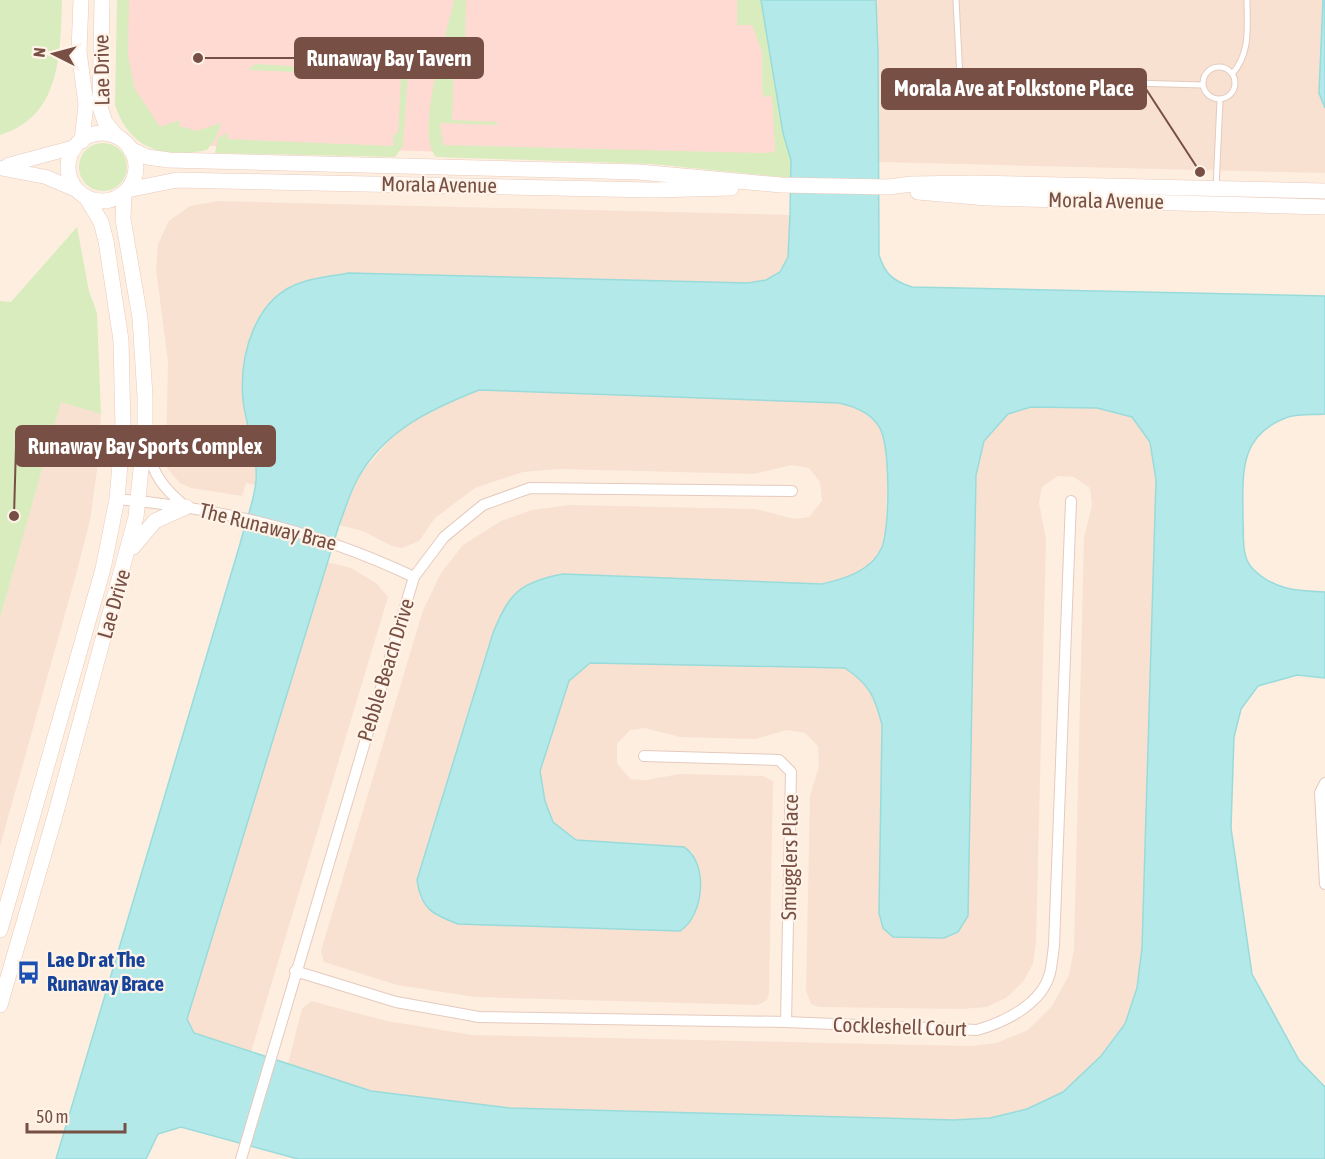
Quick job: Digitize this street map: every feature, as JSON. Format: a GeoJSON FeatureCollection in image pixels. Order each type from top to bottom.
{"type":"FeatureCollection","features":[{"type":"Feature","properties":{"kind":"main road","name":"Lae Drive"},"geometry":{"type":"LineString","coordinates":[[78,144],[86,104],[79,52],[81,0]]}},
{"type":"Feature","properties":{"kind":"main road","name":"Lae Drive"},"geometry":{"type":"LineString","coordinates":[[102,0],[100,107],[105,122],[116,136]]}},
{"type":"Feature","properties":{"kind":"main road"},"geometry":{"type":"LineString","coordinates":[[98,134],[116,136],[130,148],[136,167],[134,179],[126,192],[106,201],[82,194],[69,175],[69,165],[78,144],[98,134]]}},
{"type":"Feature","properties":{"kind":"main road","name":"Morala Avenue"},"geometry":{"type":"LineString","coordinates":[[130,148],[147,157],[189,161],[639,172],[782,185],[888,187],[912,183],[975,183],[1216,196],[1325,207]]}},
{"type":"Feature","properties":{"kind":"main road","name":"Morala Avenue"},"geometry":{"type":"LineString","coordinates":[[126,192],[177,180],[651,190],[731,188],[752,183]]}},
{"type":"Feature","properties":{"kind":"main road","name":"Morala Avenue"},"geometry":{"type":"LineString","coordinates":[[1216,196],[1325,191]]}},
{"type":"Feature","properties":{"kind":"main road","name":"Lae Drive"},"geometry":{"type":"LineString","coordinates":[[0,1005],[129,553],[138,500],[145,432],[142,341],[123,219],[126,192]]}},
{"type":"Feature","properties":{"kind":"main road","name":"Lae Drive"},"geometry":{"type":"LineString","coordinates":[[0,930],[103,569],[117,498],[123,429],[121,340],[101,222],[82,194]]}},
{"type":"Feature","properties":{"kind":"main road"},"geometry":{"type":"LineString","coordinates":[[129,553],[155,521],[186,507]]}},
{"type":"Feature","properties":{"kind":"street"},"geometry":{"type":"LineString","coordinates":[[0,167],[27,162],[78,144]]}},
{"type":"Feature","properties":{"kind":"street"},"geometry":{"type":"LineString","coordinates":[[0,167],[46,177],[82,194]]}},
{"type":"Feature","properties":{"kind":"street"},"geometry":{"type":"LineString","coordinates":[[145,432],[150,462],[157,478],[167,491],[186,507]]}},
{"type":"Feature","properties":{"kind":"street","name":"Pebble Beach Drive"},"geometry":{"type":"LineString","coordinates":[[242,1154],[414,577],[444,537],[483,505],[530,488],[792,491]]}},
{"type":"Feature","properties":{"kind":"street","name":"The Runaway Brae"},"geometry":{"type":"LineString","coordinates":[[117,498],[236,515],[358,550],[414,577]]}},
{"type":"Feature","properties":{"kind":"street","name":"Cockleshell Court"},"geometry":{"type":"LineString","coordinates":[[295,971],[396,1002],[479,1017],[786,1022],[977,1030],[1001,1023],[1031,1002],[1050,976],[1054,945],[1071,501]]}},
{"type":"Feature","properties":{"kind":"street","name":"Smugglers Place"},"geometry":{"type":"LineString","coordinates":[[644,756],[779,760],[791,772],[786,1022]]}},
{"type":"Feature","properties":{"kind":"street"},"geometry":{"type":"LineString","coordinates":[[1325,783],[1320,793],[1325,884]]}},
{"type":"Feature","properties":{"kind":"lane"},"geometry":{"type":"LineString","coordinates":[[956,0],[960,78],[1202,85]]}},
{"type":"Feature","properties":{"kind":"lane"},"geometry":{"type":"LineString","coordinates":[[1232,74],[1226,69],[1216,67],[1205,74],[1202,85],[1208,96],[1220,100],[1233,91],[1232,74],[1240,65],[1247,48],[1248,0]]}},
{"type":"Feature","properties":{"kind":"lane"},"geometry":{"type":"LineString","coordinates":[[1216,196],[1220,100]]}},
{"type":"Feature","properties":{"kind":"shaded area"},"geometry":{"type":"Polygon","coordinates":[[[125,0],[761,0],[783,133],[791,160],[210,146],[177,139],[150,121],[129,89],[125,0]]]}},
{"type":"Feature","properties":{"kind":"shaded area"},"geometry":{"type":"Polygon","coordinates":[[[876,0],[1323,0],[1319,92],[1325,108],[1325,173],[879,162],[876,0]]]}},
{"type":"Feature","properties":{"kind":"shaded area"},"geometry":{"type":"Polygon","coordinates":[[[218,201],[790,215],[788,257],[780,272],[766,281],[748,283],[301,282],[273,301],[253,446],[256,481],[255,485],[246,483],[242,496],[191,488],[180,483],[167,468],[166,456],[168,362],[156,269],[158,244],[169,221],[190,206],[218,201]]]}},
{"type":"Feature","properties":{"kind":"shaded area"},"geometry":{"type":"Polygon","coordinates":[[[479,390],[839,403],[856,407],[879,425],[888,453],[886,527],[882,548],[865,568],[846,579],[493,633],[417,880],[420,899],[694,853],[684,847],[576,840],[553,822],[545,801],[540,771],[569,681],[590,663],[845,668],[860,678],[875,697],[882,725],[879,913],[883,928],[984,441],[1008,414],[1031,407],[1097,408],[1132,417],[1150,442],[1156,480],[1142,948],[1137,988],[1125,1024],[1101,1056],[1063,1092],[1027,1109],[990,1118],[954,1120],[510,1108],[371,1091],[288,1064],[302,1009],[311,1001],[387,1021],[472,1035],[972,1046],[996,1043],[1028,1030],[1052,1006],[1069,975],[1074,949],[1084,538],[1092,505],[1090,488],[1074,477],[1058,476],[1042,487],[1039,503],[1046,539],[1036,941],[1033,964],[1023,982],[1006,998],[987,1007],[962,1009],[819,1007],[811,1004],[806,991],[810,796],[819,766],[818,746],[805,733],[786,730],[756,739],[680,737],[645,728],[630,730],[617,744],[617,763],[630,779],[646,780],[680,774],[763,776],[773,781],[769,993],[767,1000],[762,1003],[756,1005],[475,997],[397,985],[324,962],[321,951],[423,610],[441,573],[463,545],[501,521],[532,510],[569,505],[756,509],[794,519],[809,517],[822,501],[820,482],[809,468],[791,465],[754,474],[559,469],[523,472],[475,488],[435,518],[419,541],[402,548],[392,546],[363,531],[339,525],[358,477],[394,435],[431,409],[479,390]]]}},
{"type":"Feature","properties":{"kind":"shaded area"},"geometry":{"type":"Polygon","coordinates":[[[61,401],[101,414],[97,470],[90,520],[77,571],[0,846],[0,618],[61,401]]]}},
{"type":"Feature","properties":{"kind":"shaded area"},"geometry":{"type":"Polygon","coordinates":[[[327,562],[351,568],[376,583],[388,597],[251,1052],[193,1033],[187,1019],[327,562]]]}},
{"type":"Feature","properties":{"kind":"green space"},"geometry":{"type":"Polygon","coordinates":[[[0,0],[62,0],[58,61],[54,80],[46,98],[36,113],[20,126],[0,135],[0,0]]]}},
{"type":"Feature","properties":{"kind":"green space"},"geometry":{"type":"Polygon","coordinates":[[[117,0],[129,0],[128,56],[135,89],[160,127],[180,120],[179,126],[197,131],[221,123],[216,138],[207,150],[177,153],[150,148],[139,141],[121,120],[115,105],[117,0]]]}},
{"type":"Feature","properties":{"kind":"green space"},"geometry":{"type":"Polygon","coordinates":[[[454,0],[466,0],[465,54],[477,55],[477,63],[454,63],[452,120],[497,122],[497,125],[440,123],[443,145],[761,153],[775,152],[772,96],[764,97],[762,91],[762,52],[752,25],[737,25],[737,0],[761,0],[783,133],[791,160],[791,178],[652,164],[436,157],[430,145],[430,105],[454,0]]]}},
{"type":"Feature","properties":{"kind":"green space"},"geometry":{"type":"Polygon","coordinates":[[[256,64],[372,71],[377,75],[247,70],[256,64]]]}},
{"type":"Feature","properties":{"kind":"green space"},"geometry":{"type":"Polygon","coordinates":[[[395,71],[406,73],[408,77],[403,146],[395,157],[215,153],[218,138],[225,134],[228,134],[227,139],[393,146],[394,134],[398,133],[401,77],[391,76],[395,71]]]}},
{"type":"Feature","properties":{"kind":"green space"},"geometry":{"type":"Polygon","coordinates":[[[98,143],[108,143],[123,153],[127,167],[123,181],[117,187],[108,191],[98,191],[83,181],[79,172],[79,162],[89,147],[98,143]]]}},
{"type":"Feature","properties":{"kind":"green space"},"geometry":{"type":"Polygon","coordinates":[[[77,227],[89,291],[97,313],[101,414],[61,402],[0,618],[0,301],[11,302],[77,227]]]}},
{"type":"Feature","properties":{"kind":"water"},"geometry":{"type":"Polygon","coordinates":[[[761,0],[876,0],[879,255],[887,272],[895,279],[912,287],[1325,296],[1325,414],[1288,417],[1271,425],[1251,446],[1244,473],[1243,540],[1249,564],[1261,576],[1286,588],[1325,592],[1325,678],[1297,675],[1258,686],[1241,709],[1234,737],[1231,828],[1252,974],[1299,1060],[1325,1087],[1325,1159],[298,1159],[181,1127],[158,1134],[146,1159],[56,1159],[253,497],[256,481],[255,460],[243,400],[242,383],[248,347],[262,314],[286,289],[309,280],[349,273],[748,283],[766,280],[780,272],[788,257],[791,160],[783,133],[761,0]],[[479,390],[444,405],[395,434],[369,461],[358,478],[339,525],[187,1019],[194,1033],[371,1091],[510,1108],[954,1120],[990,1118],[1027,1109],[1063,1092],[1101,1056],[1125,1024],[1137,988],[1142,948],[1156,480],[1150,442],[1132,417],[1097,408],[1031,407],[1008,414],[984,441],[976,475],[968,916],[958,932],[944,938],[893,937],[883,928],[879,913],[882,725],[870,692],[845,668],[590,663],[569,681],[540,771],[545,801],[553,822],[576,840],[684,847],[692,855],[697,865],[700,889],[694,914],[680,931],[458,924],[429,909],[421,898],[417,880],[493,633],[511,599],[526,586],[563,574],[822,584],[856,573],[872,562],[882,547],[887,522],[888,485],[885,448],[878,425],[870,416],[839,403],[479,390]]]}},
{"type":"Feature","properties":{"kind":"water"},"geometry":{"type":"Polygon","coordinates":[[[1323,0],[1325,0],[1325,108],[1319,93],[1323,0]]]}},
{"type":"Feature","properties":{"kind":"place","name":"Runaway Bay Tavern"},"geometry":{"type":"Point","coordinates":[198,58]}},
{"type":"Feature","properties":{"kind":"place","name":"Morala Ave at Folkstone Place"},"geometry":{"type":"Point","coordinates":[1200,172]}},
{"type":"Feature","properties":{"kind":"place","name":"Runaway Bay Sports Complex"},"geometry":{"type":"Point","coordinates":[14,516]}},
{"type":"Feature","properties":{"kind":"place","name":"Lae Dr at The Runaway Brace"},"geometry":{"type":"Point","coordinates":[29,972]}}]}
